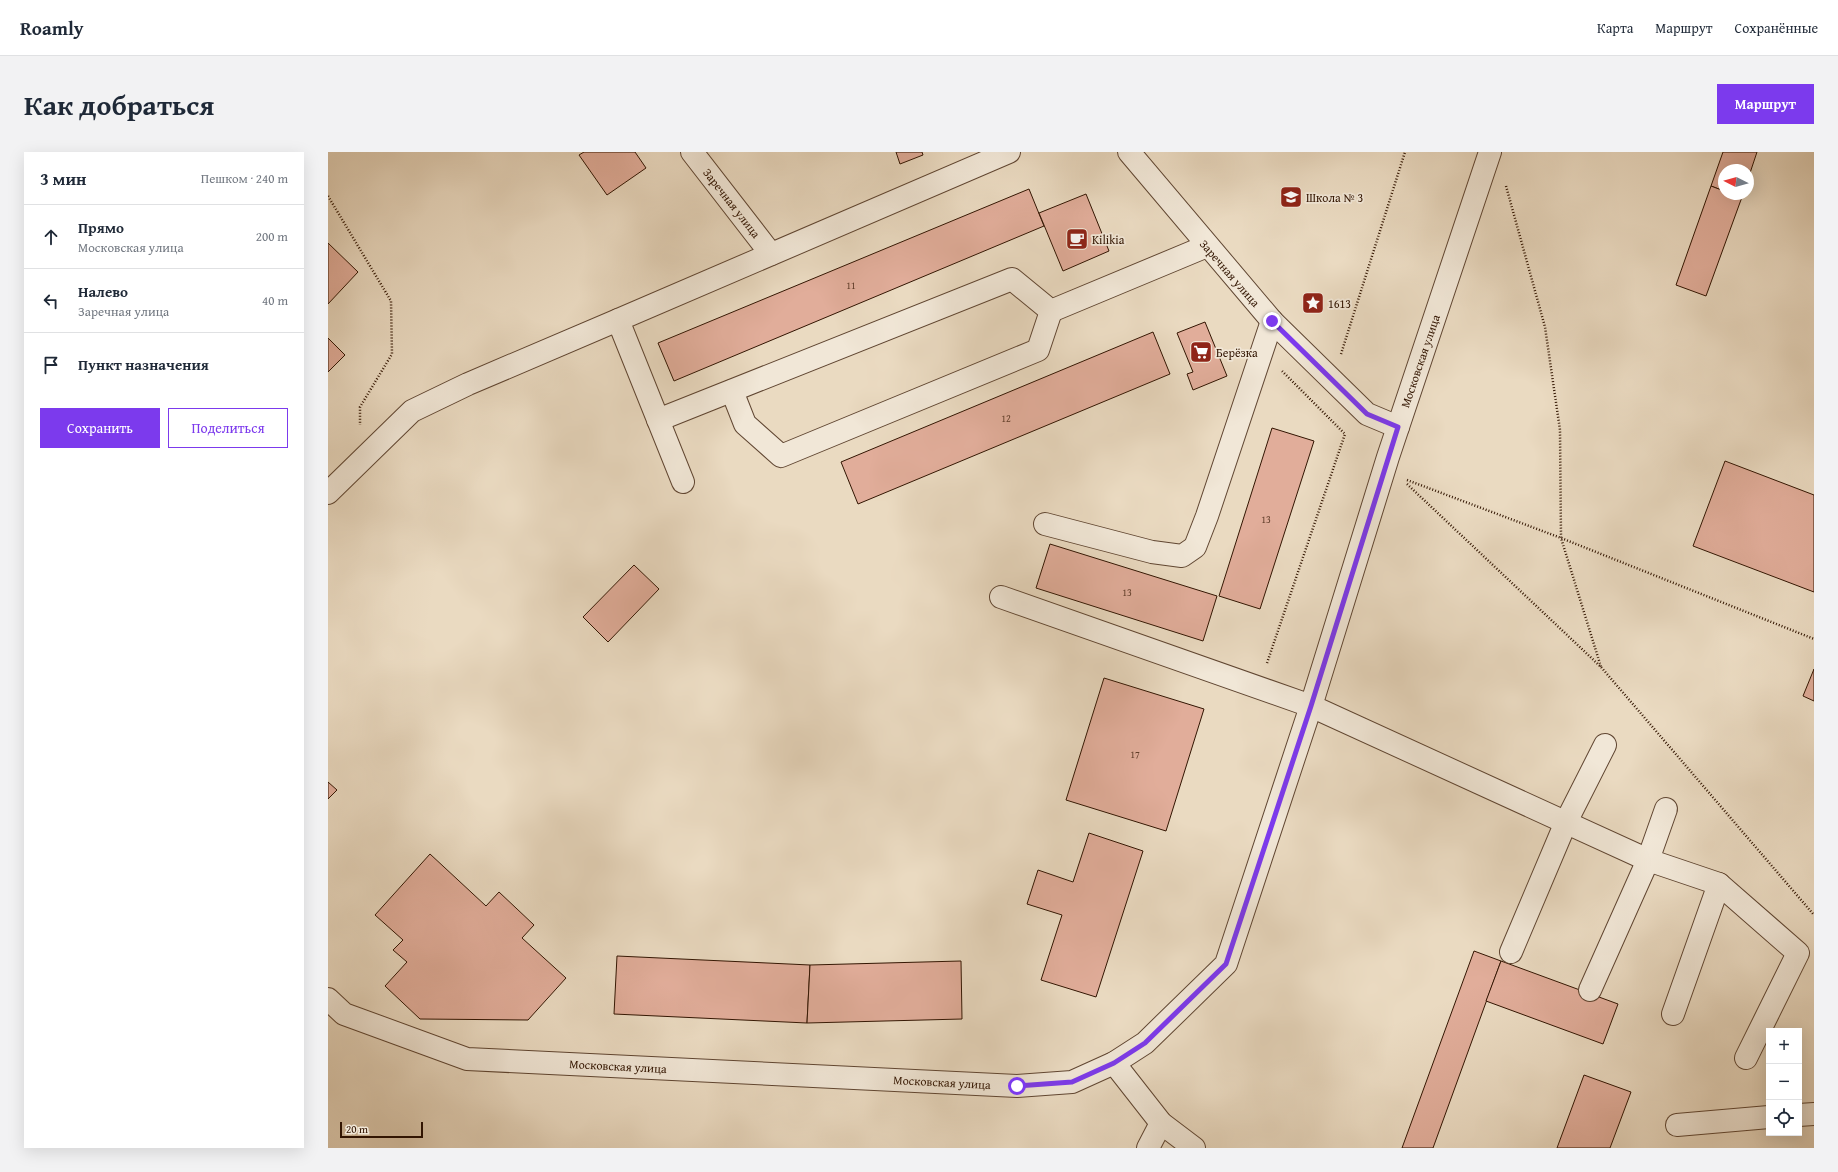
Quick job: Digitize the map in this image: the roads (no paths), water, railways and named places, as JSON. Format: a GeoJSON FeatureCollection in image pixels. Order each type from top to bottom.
{"type":"FeatureCollection","features":[{"type":"Feature","properties":{"kind":"street","name":"Заречная улица"},"geometry":{"type":"LineString","coordinates":[[692,152],[771,254]]}},
{"type":"Feature","properties":{"kind":"street"},"geometry":{"type":"LineString","coordinates":[[328,493],[412,411],[468,384],[1008,152]]}},
{"type":"Feature","properties":{"kind":"street","name":"Заречная улица"},"geometry":{"type":"LineString","coordinates":[[1129,152],[1272,321],[1367,414],[1398,427]]}},
{"type":"Feature","properties":{"kind":"street","name":"Московская улица"},"geometry":{"type":"LineString","coordinates":[[328,999],[344,1014],[467,1059],[1017,1086],[1072,1082],[1114,1063],[1145,1043],[1226,964],[1311,706],[1398,427],[1490,152]]}},
{"type":"Feature","properties":{"kind":"street"},"geometry":{"type":"LineString","coordinates":[[732,391],[746,424],[781,456],[1038,350],[1051,311],[1207,246]]}},
{"type":"Feature","properties":{"kind":"street"},"geometry":{"type":"LineString","coordinates":[[658,420],[1012,279],[1051,311]]}},
{"type":"Feature","properties":{"kind":"street"},"geometry":{"type":"LineString","coordinates":[[618,320],[683,482]]}},
{"type":"Feature","properties":{"kind":"street"},"geometry":{"type":"LineString","coordinates":[[1045,524],[1152,552],[1182,556],[1195,547],[1208,516],[1272,321]]}},
{"type":"Feature","properties":{"kind":"street"},"geometry":{"type":"LineString","coordinates":[[1001,597],[1311,706],[1648,860],[1719,884],[1798,953],[1746,1058]]}},
{"type":"Feature","properties":{"kind":"street"},"geometry":{"type":"LineString","coordinates":[[1512,952],[1566,822],[1605,745]]}},
{"type":"Feature","properties":{"kind":"street"},"geometry":{"type":"LineString","coordinates":[[1590,990],[1648,860],[1666,809]]}},
{"type":"Feature","properties":{"kind":"street"},"geometry":{"type":"LineString","coordinates":[[1673,1014],[1719,884]]}},
{"type":"Feature","properties":{"kind":"street"},"geometry":{"type":"LineString","coordinates":[[1114,1063],[1161,1123],[1195,1148]]}},
{"type":"Feature","properties":{"kind":"street"},"geometry":{"type":"LineString","coordinates":[[1802,1115],[1814,1114]]}},
{"type":"Feature","properties":{"kind":"street"},"geometry":{"type":"LineString","coordinates":[[1677,1125],[1766,1117]]}},
{"type":"Feature","properties":{"kind":"street"},"geometry":{"type":"LineString","coordinates":[[1148,1148],[1161,1123]]}},
{"type":"Feature","properties":{"kind":"place","name":"Школа № 3"},"geometry":{"type":"Point","coordinates":[1291,197]}},
{"type":"Feature","properties":{"kind":"place","name":"Kilikia"},"geometry":{"type":"Point","coordinates":[1077,239]}},
{"type":"Feature","properties":{"kind":"place","name":"1613"},"geometry":{"type":"Point","coordinates":[1313,303]}},
{"type":"Feature","properties":{"kind":"place","name":"Берёзка"},"geometry":{"type":"Point","coordinates":[1201,352]}}]}
